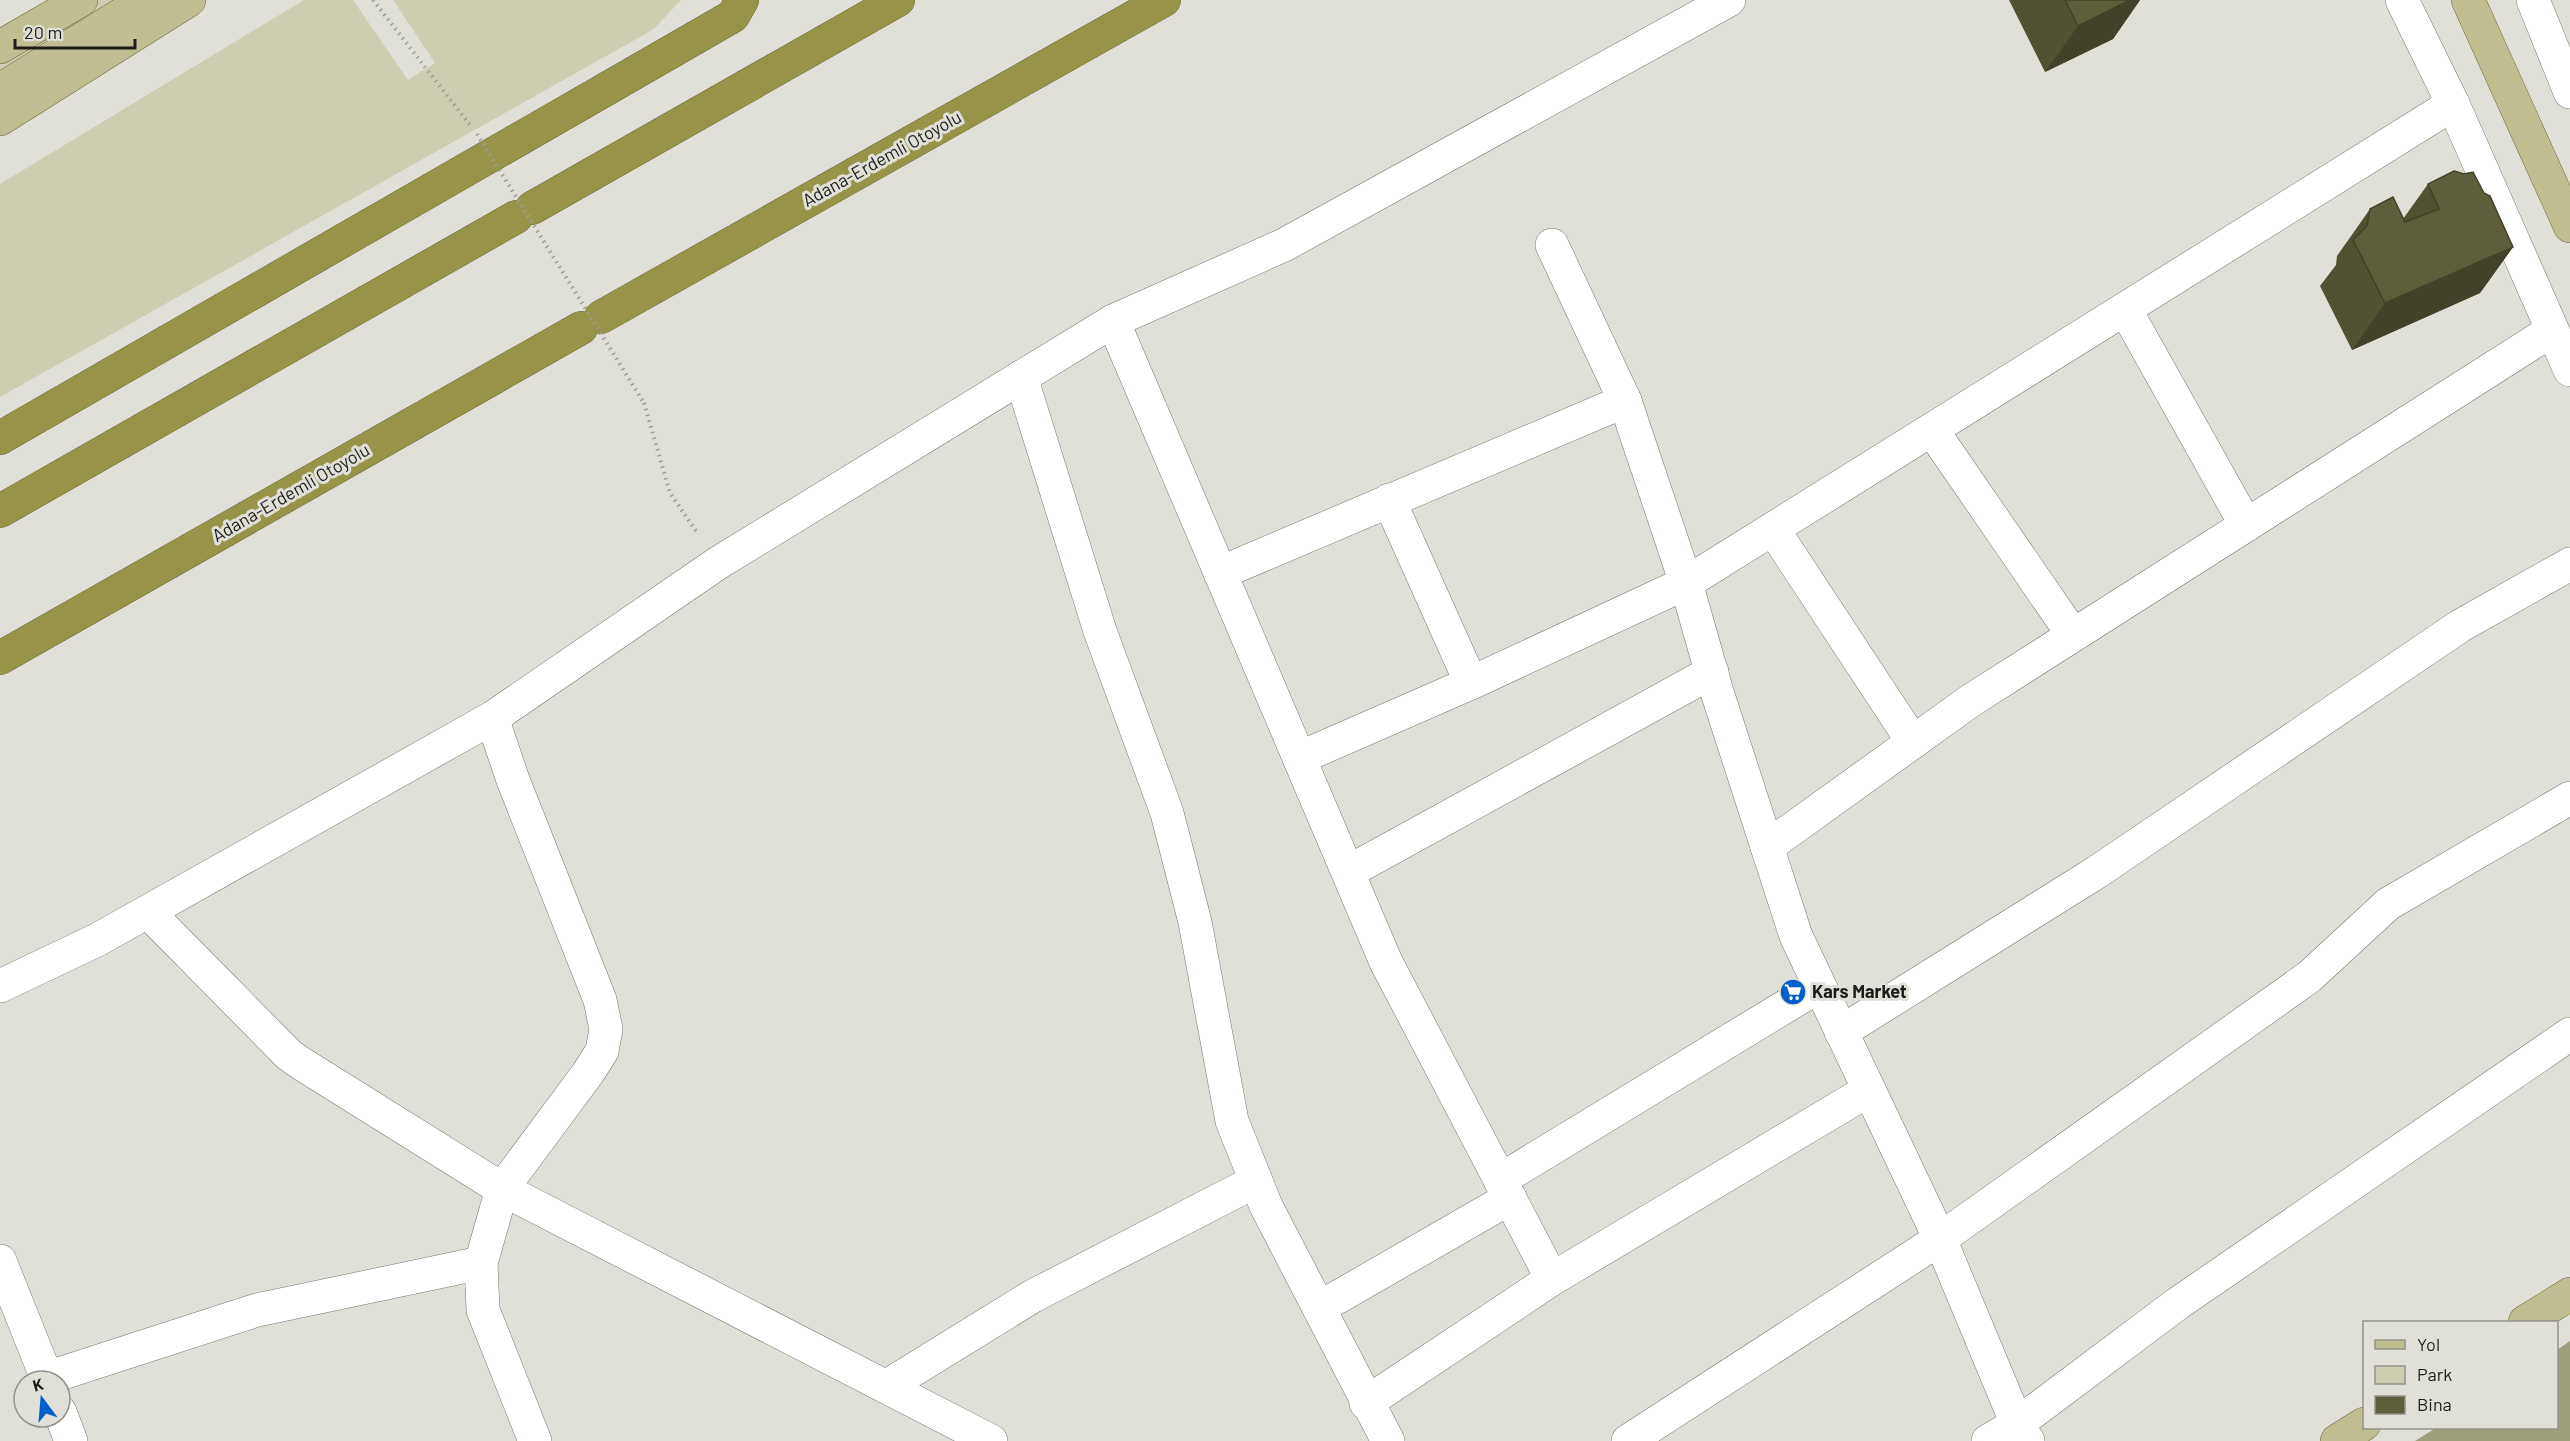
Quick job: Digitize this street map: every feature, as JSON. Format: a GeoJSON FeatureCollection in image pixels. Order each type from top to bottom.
{"type":"FeatureCollection","features":[{"type":"Feature","properties":{"kind":"highway"},"geometry":{"type":"LineString","coordinates":[[0,438],[733,16],[742,0]]}},
{"type":"Feature","properties":{"kind":"highway"},"geometry":{"type":"LineString","coordinates":[[0,512],[898,0]]}},
{"type":"Feature","properties":{"kind":"highway","name":"Adana-Erdemli Otoyolu"},"geometry":{"type":"LineString","coordinates":[[0,658],[1164,0]]}},
{"type":"Feature","properties":{"kind":"main road"},"geometry":{"type":"LineString","coordinates":[[0,23],[38,0]]}},
{"type":"Feature","properties":{"kind":"main road"},"geometry":{"type":"LineString","coordinates":[[0,48],[81,0]]}},
{"type":"Feature","properties":{"kind":"main road"},"geometry":{"type":"LineString","coordinates":[[0,90],[145,0]]}},
{"type":"Feature","properties":{"kind":"main road"},"geometry":{"type":"LineString","coordinates":[[0,119],[189,0]]}},
{"type":"Feature","properties":{"kind":"main road"},"geometry":{"type":"LineString","coordinates":[[2468,0],[2570,226]]}},
{"type":"Feature","properties":{"kind":"main road"},"geometry":{"type":"LineString","coordinates":[[2528,1321],[2570,1294]]}},
{"type":"Feature","properties":{"kind":"main road"},"geometry":{"type":"LineString","coordinates":[[2337,1441],[2363,1425]]}},
{"type":"Feature","properties":{"kind":"street"},"geometry":{"type":"LineString","coordinates":[[0,986],[97,940],[492,718],[718,563],[1113,321],[1284,245],[1729,0]]}},
{"type":"Feature","properties":{"kind":"street"},"geometry":{"type":"LineString","coordinates":[[2403,0],[2453,104],[2570,370]]}},
{"type":"Feature","properties":{"kind":"street"},"geometry":{"type":"LineString","coordinates":[[2533,0],[2570,92]]}},
{"type":"Feature","properties":{"kind":"street"},"geometry":{"type":"LineString","coordinates":[[1299,758],[1471,683],[1686,583],[2453,104]]}},
{"type":"Feature","properties":{"kind":"street"},"geometry":{"type":"LineString","coordinates":[[1552,245],[1625,401],[1686,583],[1796,936],[1940,1239],[2022,1432]]}},
{"type":"Feature","properties":{"kind":"street"},"geometry":{"type":"LineString","coordinates":[[2125,309],[2246,525]]}},
{"type":"Feature","properties":{"kind":"street"},"geometry":{"type":"LineString","coordinates":[[1113,321],[1386,962],[1552,1279]]}},
{"type":"Feature","properties":{"kind":"street"},"geometry":{"type":"LineString","coordinates":[[1767,848],[1970,701],[2551,331]]}},
{"type":"Feature","properties":{"kind":"street"},"geometry":{"type":"LineString","coordinates":[[1022,377],[1100,631],[1167,813],[1196,922],[1232,1121],[1256,1181],[1366,1403],[1388,1441]]}},
{"type":"Feature","properties":{"kind":"street"},"geometry":{"type":"LineString","coordinates":[[1220,573],[1625,401]]}},
{"type":"Feature","properties":{"kind":"street"},"geometry":{"type":"LineString","coordinates":[[1932,430],[2073,635]]}},
{"type":"Feature","properties":{"kind":"street"},"geometry":{"type":"LineString","coordinates":[[1389,500],[1471,683]]}},
{"type":"Feature","properties":{"kind":"street"},"geometry":{"type":"LineString","coordinates":[[1773,529],[1913,742]]}},
{"type":"Feature","properties":{"kind":"street"},"geometry":{"type":"LineString","coordinates":[[1841,1032],[2097,872],[2460,626],[2570,564]]}},
{"type":"Feature","properties":{"kind":"street"},"geometry":{"type":"LineString","coordinates":[[1348,872],[1712,672]]}},
{"type":"Feature","properties":{"kind":"street"},"geometry":{"type":"LineString","coordinates":[[492,718],[513,780],[600,1000],[606,1029],[602,1051],[588,1073],[502,1189],[481,1263],[483,1310],[536,1441]]}},
{"type":"Feature","properties":{"kind":"street"},"geometry":{"type":"LineString","coordinates":[[1628,1441],[1940,1239],[2309,977],[2388,904],[2570,798]]}},
{"type":"Feature","properties":{"kind":"street"},"geometry":{"type":"LineString","coordinates":[[148,912],[289,1055],[502,1189],[991,1441]]}},
{"type":"Feature","properties":{"kind":"street"},"geometry":{"type":"LineString","coordinates":[[1319,1308],[1819,986]]}},
{"type":"Feature","properties":{"kind":"street"},"geometry":{"type":"LineString","coordinates":[[1988,1441],[2022,1432],[2177,1304],[2570,1034]]}},
{"type":"Feature","properties":{"kind":"street"},"geometry":{"type":"LineString","coordinates":[[1366,1403],[1552,1279],[1869,1090]]}},
{"type":"Feature","properties":{"kind":"street"},"geometry":{"type":"LineString","coordinates":[[887,1386],[1033,1296],[1256,1181]]}},
{"type":"Feature","properties":{"kind":"street"},"geometry":{"type":"LineString","coordinates":[[0,1261],[44,1369]]}},
{"type":"Feature","properties":{"kind":"street"},"geometry":{"type":"LineString","coordinates":[[72,1372],[256,1310],[481,1263]]}},
{"type":"Feature","properties":{"kind":"path"},"geometry":{"type":"LineString","coordinates":[[373,0],[477,134],[644,403],[670,493],[718,563]]}},
{"type":"Feature","properties":{"kind":"green space"},"geometry":{"type":"Polygon","coordinates":[[[93,0],[121,0],[0,76],[0,56],[93,0]]]}},
{"type":"Feature","properties":{"kind":"green space"},"geometry":{"type":"Polygon","coordinates":[[[304,0],[353,0],[408,80],[435,63],[393,0],[681,0],[654,29],[0,397],[0,184],[304,0]]]}},
{"type":"Feature","properties":{"kind":"shaded area"},"geometry":{"type":"Polygon","coordinates":[[[2570,1341],[2570,1441],[2415,1441],[2434,1429],[2558,1429],[2558,1349],[2570,1341]]]}},
{"type":"Feature","properties":{"kind":"building"},"geometry":{"type":"Polygon","coordinates":[[[2065,0],[2130,0],[2078,26],[2065,0]]]}},
{"type":"Feature","properties":{"kind":"building"},"geometry":{"type":"Polygon","coordinates":[[[2454,171],[2464,174],[2473,172],[2484,193],[2490,196],[2513,247],[2385,303],[2353,240],[2367,226],[2370,209],[2393,197],[2405,222],[2439,209],[2428,184],[2454,171]]]}},
{"type":"Feature","properties":{"kind":"place","name":"Kars Market"},"geometry":{"type":"Point","coordinates":[1793,992]}}]}
